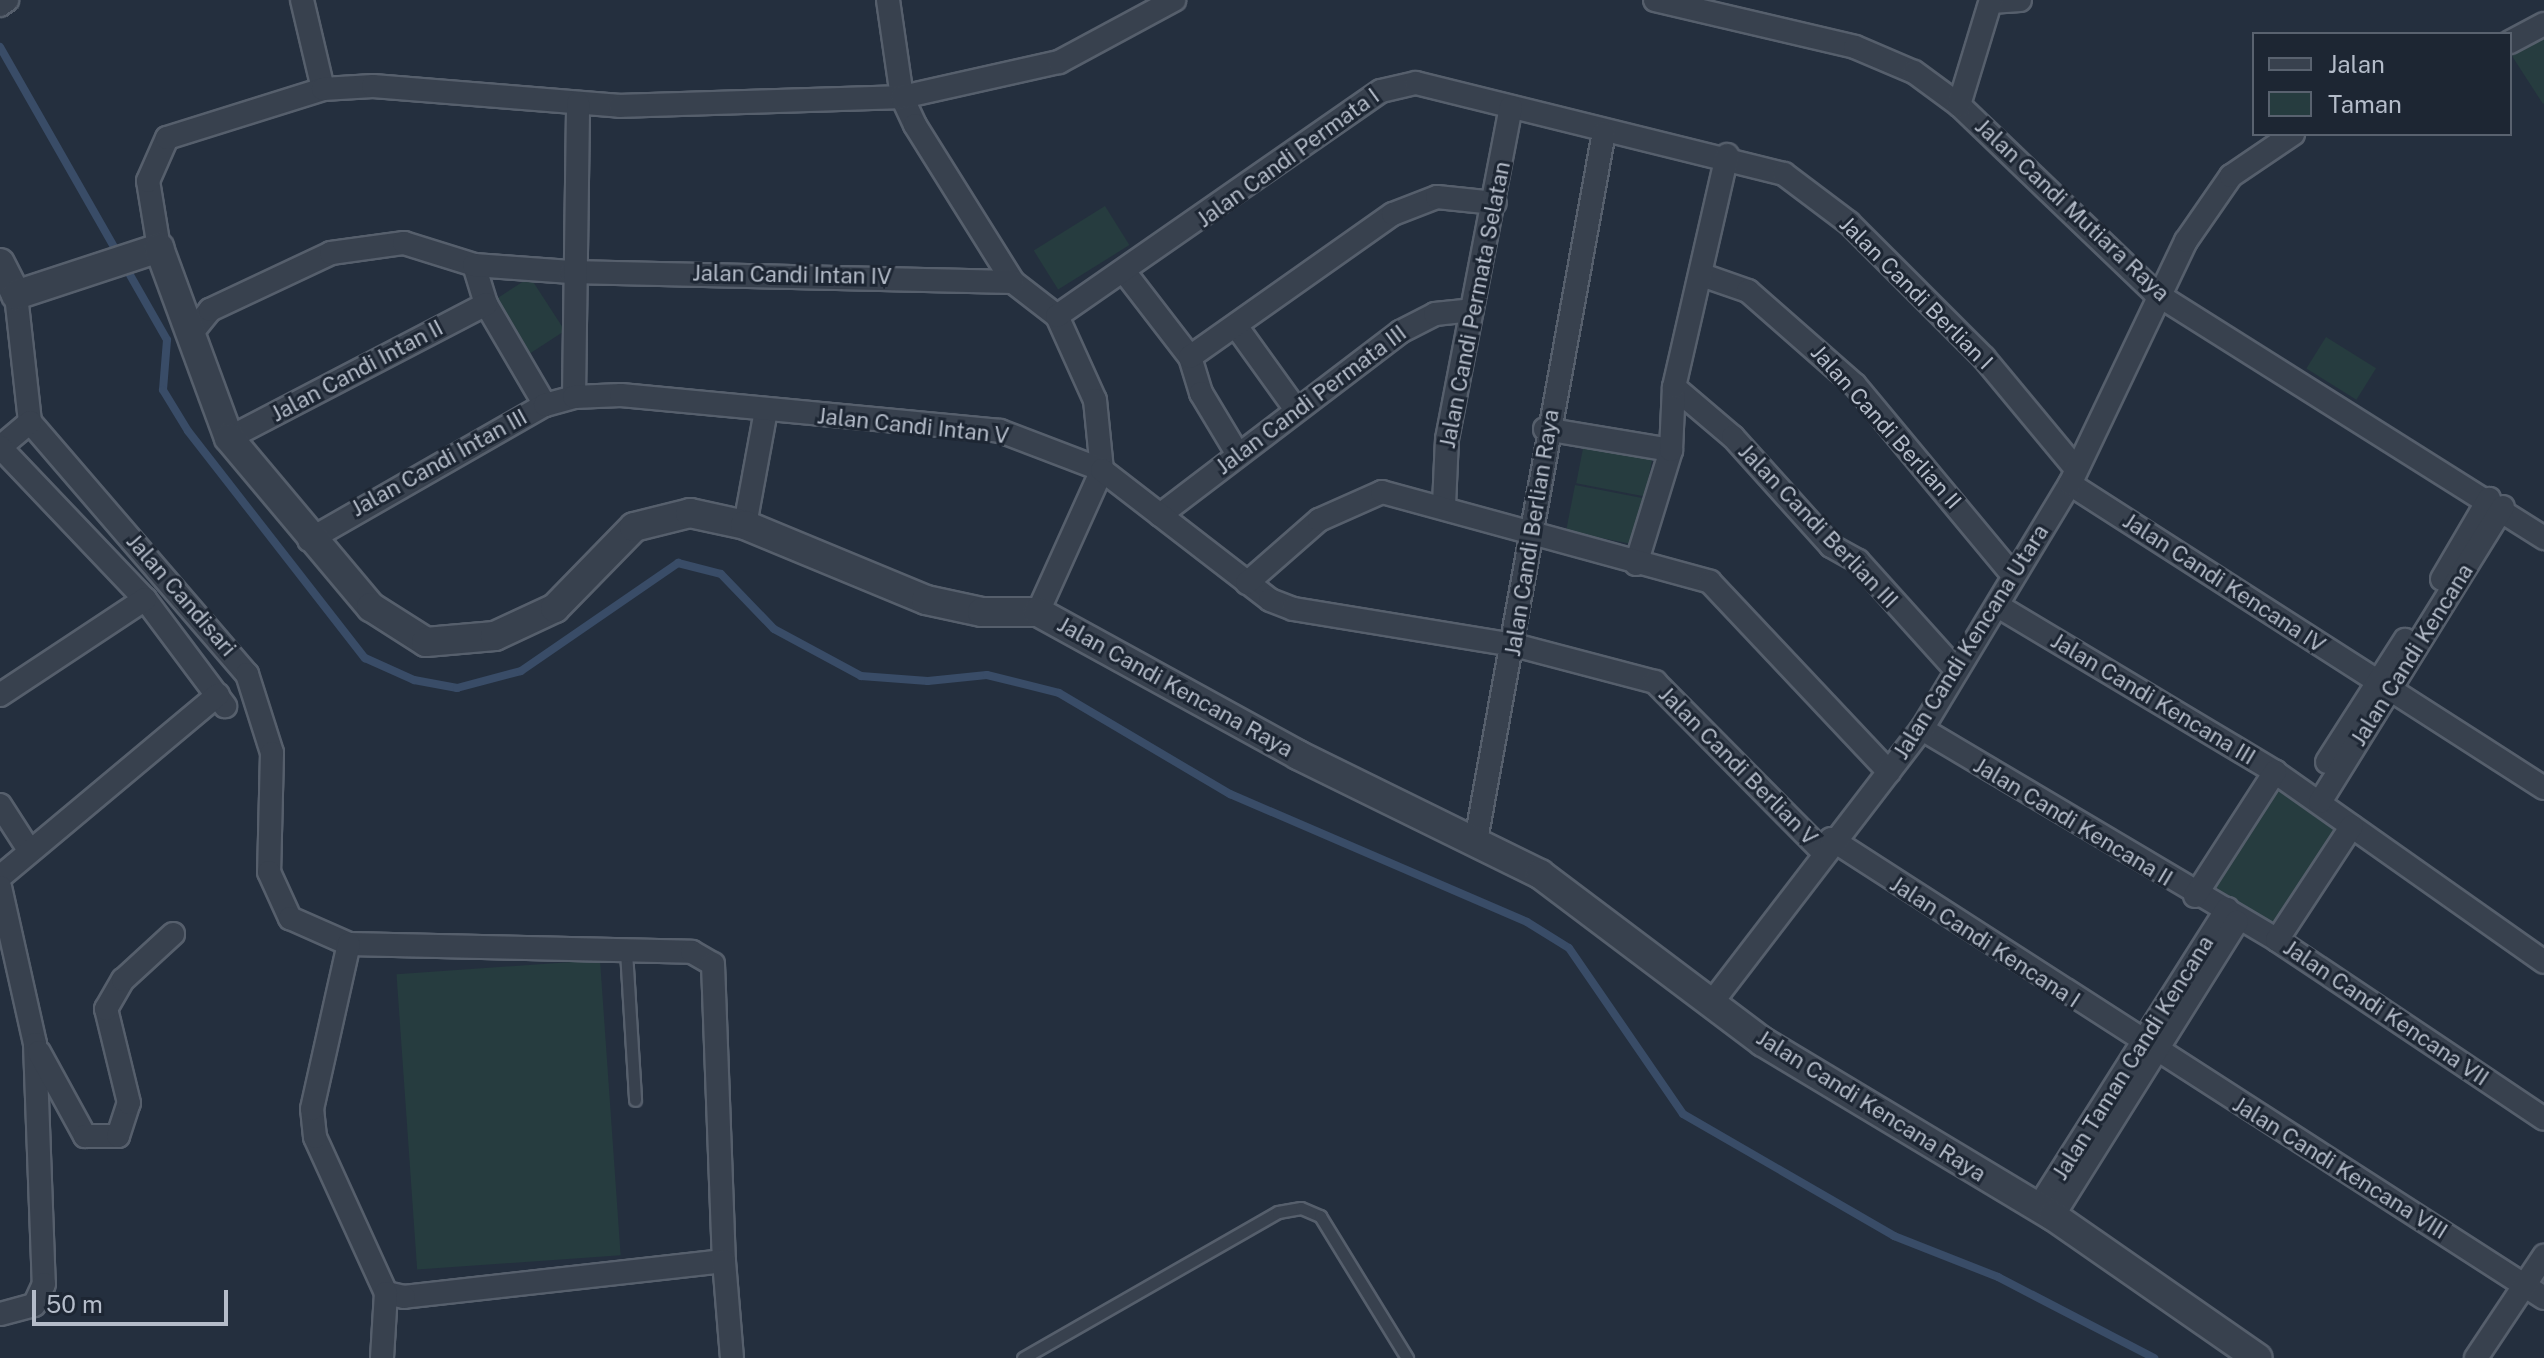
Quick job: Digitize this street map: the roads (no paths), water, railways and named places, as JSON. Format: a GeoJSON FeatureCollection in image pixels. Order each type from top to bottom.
{"type":"FeatureCollection","features":[{"type":"Feature","properties":{"kind":"street"},"geometry":{"type":"LineString","coordinates":[[0,5],[7,0]]}},
{"type":"Feature","properties":{"kind":"street"},"geometry":{"type":"LineString","coordinates":[[302,0],[323,89]]}},
{"type":"Feature","properties":{"kind":"street"},"geometry":{"type":"LineString","coordinates":[[888,0],[902,97],[1013,282],[1057,316],[1095,400],[1102,470],[1038,612]]}},
{"type":"Feature","properties":{"kind":"street"},"geometry":{"type":"LineString","coordinates":[[16,295],[87,275],[148,251],[148,181],[167,138],[323,89],[373,86],[578,103],[902,97],[1059,62],[1174,0]]}},
{"type":"Feature","properties":{"kind":"street","name":"Jalan Candi Mutiara Raya"},"geometry":{"type":"LineString","coordinates":[[1655,0],[1855,47],[1914,72],[1959,105],[2155,293],[2496,503],[2544,538]]}},
{"type":"Feature","properties":{"kind":"street"},"geometry":{"type":"LineString","coordinates":[[1959,105],[1991,1],[2020,0]]}},
{"type":"Feature","properties":{"kind":"street"},"geometry":{"type":"LineString","coordinates":[[2512,41],[2544,24]]}},
{"type":"Feature","properties":{"kind":"street","name":"Jalan Candi Permata I"},"geometry":{"type":"LineString","coordinates":[[1057,316],[1126,274],[1397,83],[1511,107],[1604,132],[1727,155]]}},
{"type":"Feature","properties":{"kind":"street"},"geometry":{"type":"LineString","coordinates":[[574,397],[571,272],[578,103]]}},
{"type":"Feature","properties":{"kind":"street","name":"Jalan Candi Permata Selatan"},"geometry":{"type":"LineString","coordinates":[[1444,505],[1447,439],[1495,203],[1511,107]]}},
{"type":"Feature","properties":{"kind":"street","name":"Jalan Candi Berlian Raya"},"geometry":{"type":"LineString","coordinates":[[1476,840],[1536,533],[1545,429],[1587,254],[1604,132]]}},
{"type":"Feature","properties":{"kind":"street","name":"Jalan Candi Kencana Utara"},"geometry":{"type":"LineString","coordinates":[[1713,1001],[1827,845],[1922,729],[2073,476],[2155,293],[2186,241],[2231,176],[2290,136]]}},
{"type":"Feature","properties":{"kind":"street"},"geometry":{"type":"LineString","coordinates":[[1636,564],[1671,450],[1674,387],[1727,155]]}},
{"type":"Feature","properties":{"kind":"street","name":"Jalan Candi Berlian I"},"geometry":{"type":"LineString","coordinates":[[1727,155],[1784,174],[1849,223],[1984,358],[2073,476]]}},
{"type":"Feature","properties":{"kind":"street"},"geometry":{"type":"LineString","coordinates":[[1190,357],[1393,214],[1437,197],[1495,203]]}},
{"type":"Feature","properties":{"kind":"street","name":"Jalan Candi Intan IV"},"geometry":{"type":"LineString","coordinates":[[194,330],[210,310],[331,253],[404,243],[474,265],[571,272],[1013,282]]}},
{"type":"Feature","properties":{"kind":"street","name":"Jalan Candi Kencana Raya"},"geometry":{"type":"LineString","coordinates":[[148,251],[194,330],[229,438],[309,540],[371,607],[426,642],[495,636],[555,608],[634,527],[690,513],[745,525],[926,600],[982,612],[1038,612],[1298,755],[1476,840],[1588,904],[1713,1001],[1833,1087],[2046,1212],[2257,1358]]}},
{"type":"Feature","properties":{"kind":"street"},"geometry":{"type":"LineString","coordinates":[[0,263],[16,295],[30,422]]}},
{"type":"Feature","properties":{"kind":"street"},"geometry":{"type":"LineString","coordinates":[[474,265],[486,304],[545,405]]}},
{"type":"Feature","properties":{"kind":"street"},"geometry":{"type":"LineString","coordinates":[[1126,274],[1190,357],[1201,393],[1237,453]]}},
{"type":"Feature","properties":{"kind":"street","name":"Jalan Candi Berlian II"},"geometry":{"type":"LineString","coordinates":[[1702,275],[1748,291],[1813,345],[2013,575]]}},
{"type":"Feature","properties":{"kind":"street","name":"Jalan Candi Intan II"},"geometry":{"type":"LineString","coordinates":[[229,438],[486,304]]}},
{"type":"Feature","properties":{"kind":"street","name":"Jalan Candi Permata III"},"geometry":{"type":"LineString","coordinates":[[1160,515],[1295,408],[1421,319],[1472,310]]}},
{"type":"Feature","properties":{"kind":"street"},"geometry":{"type":"LineString","coordinates":[[1236,326],[1295,408]]}},
{"type":"Feature","properties":{"kind":"street","name":"Jalan Candi Berlian III"},"geometry":{"type":"LineString","coordinates":[[1674,387],[1733,437],[1831,546],[1858,561],[1956,670]]}},
{"type":"Feature","properties":{"kind":"street","name":"Jalan Candi Intan III"},"geometry":{"type":"LineString","coordinates":[[309,540],[545,405],[574,397]]}},
{"type":"Feature","properties":{"kind":"street","name":"Jalan Candi Intan V"},"geometry":{"type":"LineString","coordinates":[[574,397],[1000,431],[1102,470],[1247,583]]}},
{"type":"Feature","properties":{"kind":"street"},"geometry":{"type":"LineString","coordinates":[[745,525],[766,411]]}},
{"type":"Feature","properties":{"kind":"street","name":"Jalan Candisari"},"geometry":{"type":"LineString","coordinates":[[29,850],[222,700],[145,599],[0,447],[30,422],[247,674],[272,753],[274,897],[312,934],[349,944],[706,955],[719,973],[724,1261]]}},
{"type":"Feature","properties":{"kind":"street"},"geometry":{"type":"LineString","coordinates":[[1545,429],[1671,450]]}},
{"type":"Feature","properties":{"kind":"street","name":"Jalan Candi Kencana IV"},"geometry":{"type":"LineString","coordinates":[[2073,476],[2384,688],[2544,788]]}},
{"type":"Feature","properties":{"kind":"street"},"geometry":{"type":"LineString","coordinates":[[1247,583],[1319,520],[1363,495],[1444,505],[1636,564],[1710,582],[1730,598],[1889,772]]}},
{"type":"Feature","properties":{"kind":"street","name":"Jalan Candi Kencana"},"geometry":{"type":"LineString","coordinates":[[2313,798],[2496,503]]}},
{"type":"Feature","properties":{"kind":"street","name":"Jalan Candi Berlian V"},"geometry":{"type":"LineString","coordinates":[[1247,583],[1305,612],[1514,645],[1655,682],[1827,845]]}},
{"type":"Feature","properties":{"kind":"street","name":"Jalan Candisari"},"geometry":{"type":"LineString","coordinates":[[0,695],[145,599]]}},
{"type":"Feature","properties":{"kind":"street","name":"Jalan Candi Kencana III"},"geometry":{"type":"LineString","coordinates":[[1998,606],[2275,772],[2544,962]]}},
{"type":"Feature","properties":{"kind":"street","name":"Jalan Candi Kencana II"},"geometry":{"type":"LineString","coordinates":[[1922,729],[2195,896],[2234,913]]}},
{"type":"Feature","properties":{"kind":"street"},"geometry":{"type":"LineString","coordinates":[[2195,896],[2275,772]]}},
{"type":"Feature","properties":{"kind":"street"},"geometry":{"type":"LineString","coordinates":[[0,805],[29,850],[0,877]]}},
{"type":"Feature","properties":{"kind":"street"},"geometry":{"type":"LineString","coordinates":[[2277,940],[2352,826]]}},
{"type":"Feature","properties":{"kind":"street","name":"Jalan Candi Kencana I"},"geometry":{"type":"LineString","coordinates":[[1827,845],[2148,1047]]}},
{"type":"Feature","properties":{"kind":"street"},"geometry":{"type":"LineString","coordinates":[[0,887],[35,1044],[44,1284],[34,1305],[0,1314]]}},
{"type":"Feature","properties":{"kind":"street","name":"Jalan Candi Kencana VII"},"geometry":{"type":"LineString","coordinates":[[2234,913],[2544,1119]]}},
{"type":"Feature","properties":{"kind":"street","name":"Jalan Taman Candi Kencana"},"geometry":{"type":"LineString","coordinates":[[2046,1212],[2234,913]]}},
{"type":"Feature","properties":{"kind":"street"},"geometry":{"type":"LineString","coordinates":[[35,1044],[85,1136],[118,1136],[129,1103],[106,1009],[123,980],[173,934]]}},
{"type":"Feature","properties":{"kind":"street"},"geometry":{"type":"LineString","coordinates":[[349,944],[312,1109],[315,1137],[386,1293],[382,1358]]}},
{"type":"Feature","properties":{"kind":"street","name":"Jalan Candi Kencana VIII"},"geometry":{"type":"LineString","coordinates":[[2148,1047],[2544,1298]]}},
{"type":"Feature","properties":{"kind":"street"},"geometry":{"type":"LineString","coordinates":[[2476,1358],[2544,1256]]}},
{"type":"Feature","properties":{"kind":"street"},"geometry":{"type":"LineString","coordinates":[[386,1293],[420,1296],[724,1261],[732,1358]]}},
{"type":"Feature","properties":{"kind":"lane"},"geometry":{"type":"LineString","coordinates":[[626,951],[635,1100]]}},
{"type":"Feature","properties":{"kind":"lane"},"geometry":{"type":"LineString","coordinates":[[1023,1358],[1278,1212],[1301,1208],[1320,1216],[1407,1358]]}},
{"type":"Feature","properties":{"kind":"waterway"},"geometry":{"type":"LineString","coordinates":[[0,47],[167,340],[163,390],[188,431],[365,658],[414,680],[457,688],[521,671],[678,563],[721,574],[774,629],[861,676],[928,681],[987,675],[1059,693],[1230,794],[1527,922],[1569,948],[1683,1114],[1894,1236],[1998,1277],[2154,1358]]}}]}
